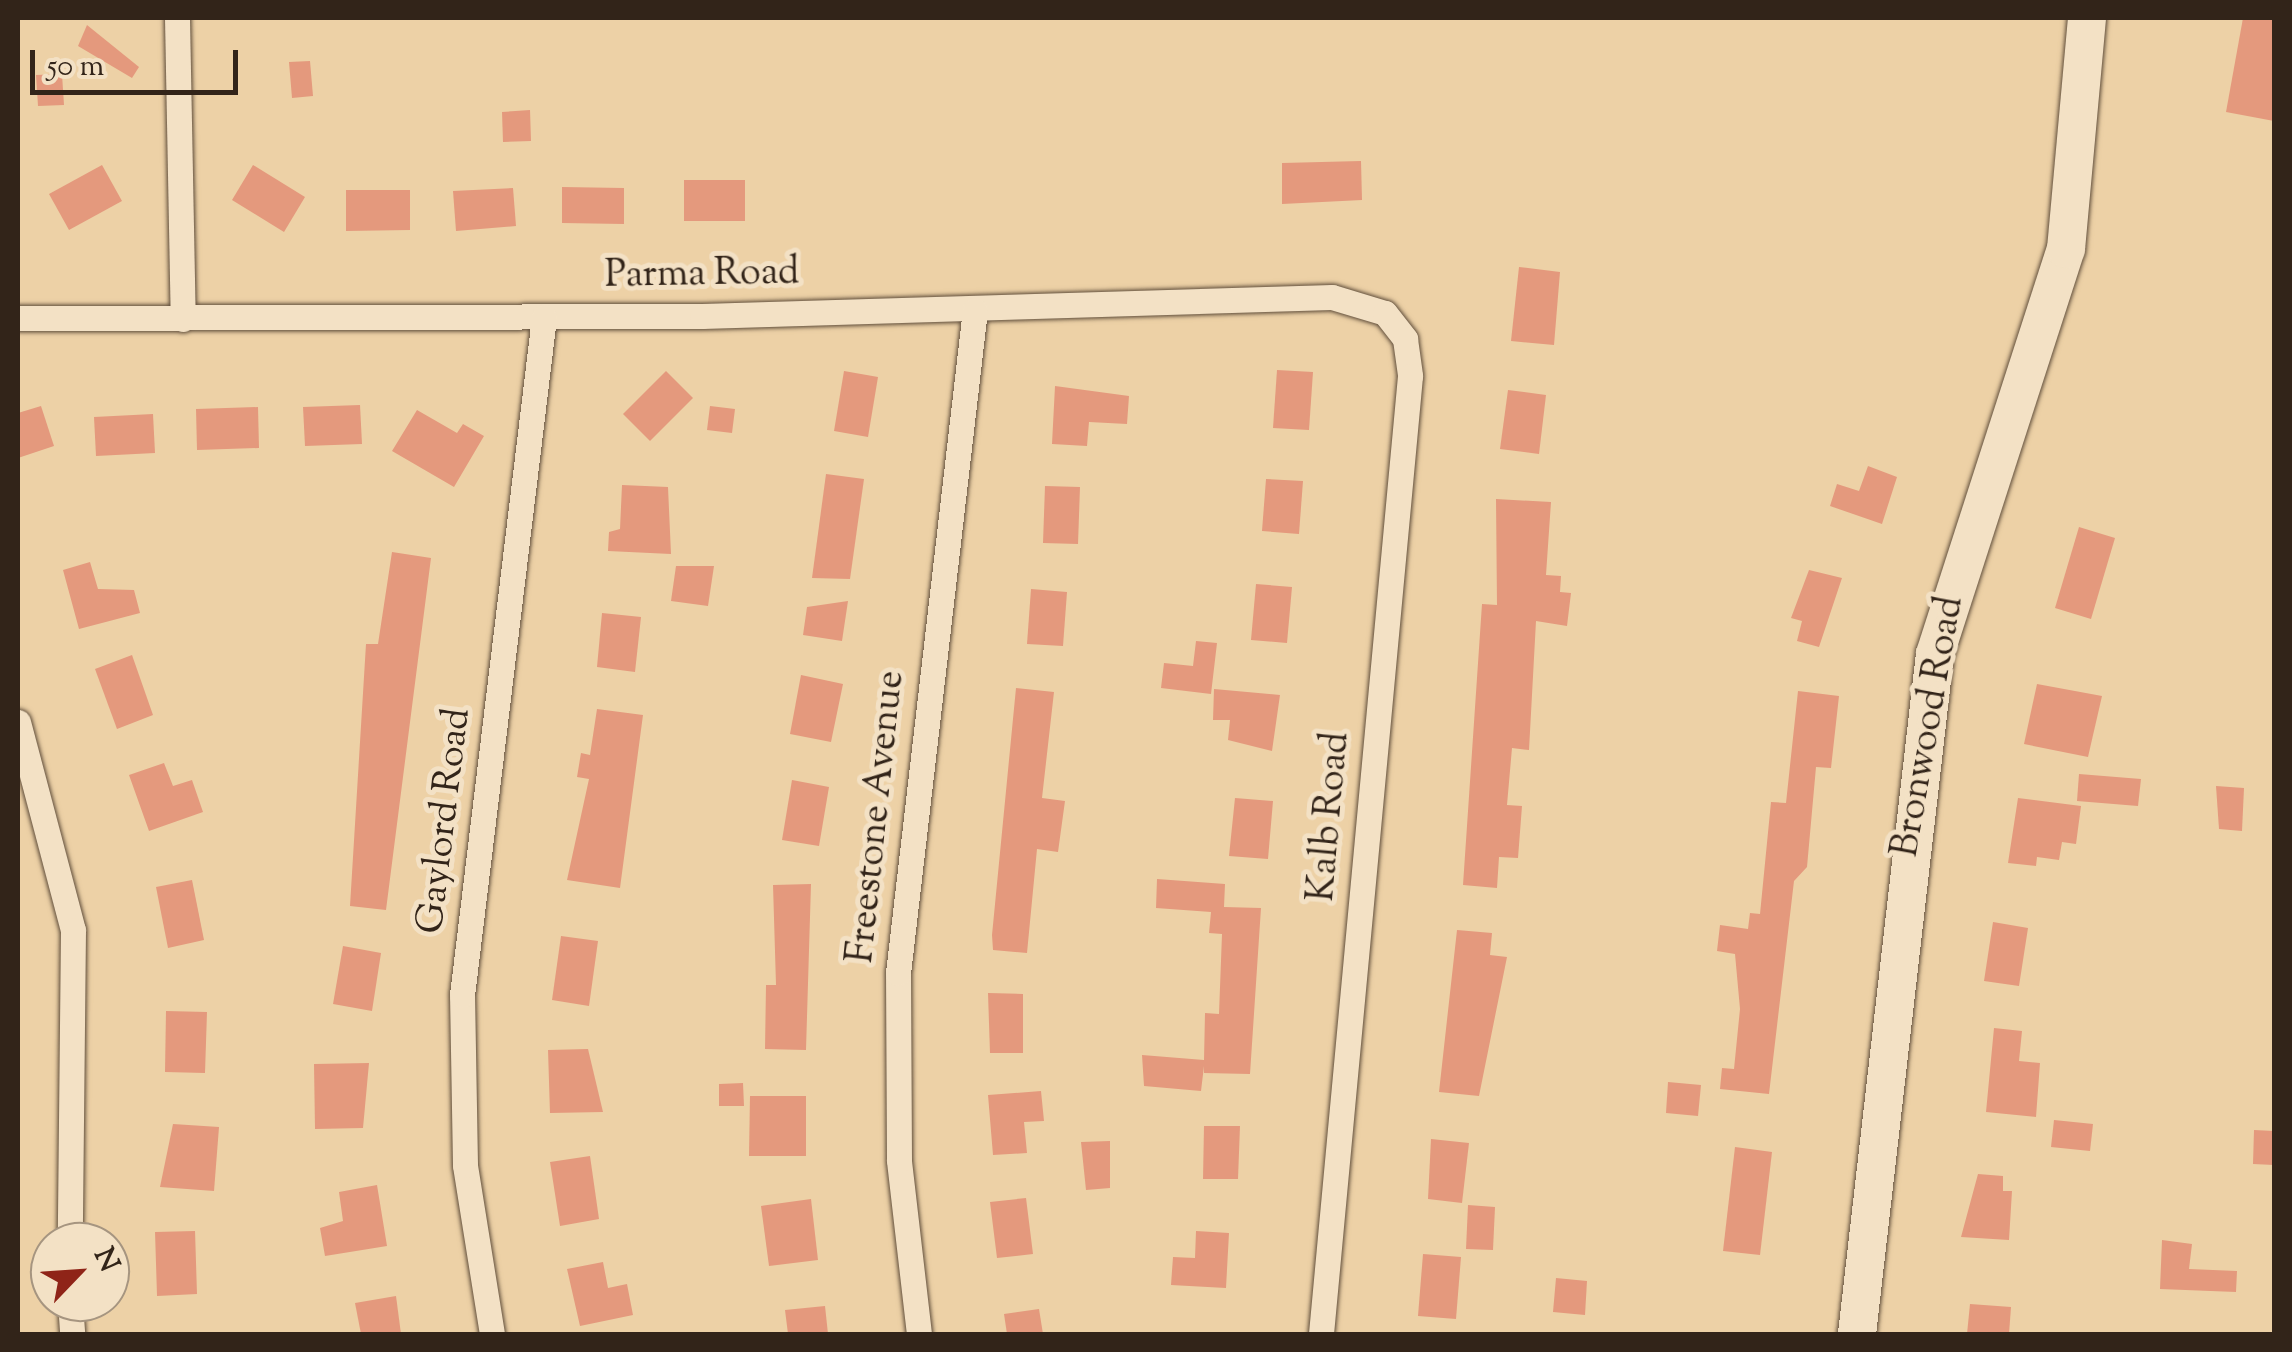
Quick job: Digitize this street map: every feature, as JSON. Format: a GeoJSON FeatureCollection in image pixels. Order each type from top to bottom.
{"type":"FeatureCollection","features":[{"type":"Feature","properties":{"kind":"street"},"geometry":{"type":"LineString","coordinates":[[177,18],[184,318]]}},
{"type":"Feature","properties":{"kind":"street","name":"Bronwood Road"},"geometry":{"type":"LineString","coordinates":[[1857,1334],[1917,754],[1952,586],[2066,249],[2087,18]]}},
{"type":"Feature","properties":{"kind":"street","name":"Parma Road"},"geometry":{"type":"LineString","coordinates":[[18,318],[544,317],[975,310],[1332,297],[1385,313]]}},
{"type":"Feature","properties":{"kind":"street","name":"Freestone Avenue"},"geometry":{"type":"LineString","coordinates":[[919,1334],[899,1160],[898,973],[975,310]]}},
{"type":"Feature","properties":{"kind":"street","name":"Kalb Road"},"geometry":{"type":"LineString","coordinates":[[1322,1334],[1410,376],[1405,339],[1385,313]]}},
{"type":"Feature","properties":{"kind":"street","name":"Gaylord Road"},"geometry":{"type":"LineString","coordinates":[[492,1334],[465,1165],[462,994],[544,317]]}},
{"type":"Feature","properties":{"kind":"street"},"geometry":{"type":"LineString","coordinates":[[18,722],[73,930],[70,1222]]}},
{"type":"Feature","properties":{"kind":"building"},"geometry":{"type":"Polygon","coordinates":[[[2243,18],[2274,18],[2274,121],[2226,112],[2243,18]]]}},
{"type":"Feature","properties":{"kind":"building"},"geometry":{"type":"Polygon","coordinates":[[[87,25],[139,67],[132,78],[78,46],[87,25]]]}},
{"type":"Feature","properties":{"kind":"building"},"geometry":{"type":"Polygon","coordinates":[[[310,61],[313,96],[292,98],[289,62],[310,61]]]}},
{"type":"Feature","properties":{"kind":"building"},"geometry":{"type":"Polygon","coordinates":[[[62,74],[64,105],[38,106],[36,75],[62,74]]]}},
{"type":"Feature","properties":{"kind":"building"},"geometry":{"type":"Polygon","coordinates":[[[530,110],[531,141],[503,142],[502,112],[530,110]]]}},
{"type":"Feature","properties":{"kind":"building"},"geometry":{"type":"Polygon","coordinates":[[[1361,161],[1362,200],[1282,204],[1282,163],[1361,161]]]}},
{"type":"Feature","properties":{"kind":"building"},"geometry":{"type":"Polygon","coordinates":[[[102,165],[122,201],[69,230],[49,194],[102,165]]]}},
{"type":"Feature","properties":{"kind":"building"},"geometry":{"type":"Polygon","coordinates":[[[253,165],[305,197],[284,232],[232,200],[253,165]]]}},
{"type":"Feature","properties":{"kind":"building"},"geometry":{"type":"Polygon","coordinates":[[[684,180],[745,180],[745,221],[684,221],[684,180]]]}},
{"type":"Feature","properties":{"kind":"building"},"geometry":{"type":"Polygon","coordinates":[[[562,187],[624,188],[624,224],[562,223],[562,187]]]}},
{"type":"Feature","properties":{"kind":"building"},"geometry":{"type":"Polygon","coordinates":[[[513,188],[516,226],[456,231],[453,191],[513,188]]]}},
{"type":"Feature","properties":{"kind":"building"},"geometry":{"type":"Polygon","coordinates":[[[346,190],[410,190],[410,230],[346,231],[346,190]]]}},
{"type":"Feature","properties":{"kind":"building"},"geometry":{"type":"Polygon","coordinates":[[[1519,267],[1560,272],[1554,345],[1511,341],[1519,267]]]}},
{"type":"Feature","properties":{"kind":"building"},"geometry":{"type":"Polygon","coordinates":[[[1277,370],[1313,372],[1309,430],[1273,428],[1277,370]]]}},
{"type":"Feature","properties":{"kind":"building"},"geometry":{"type":"Polygon","coordinates":[[[666,371],[693,398],[650,441],[623,414],[666,371]]]}},
{"type":"Feature","properties":{"kind":"building"},"geometry":{"type":"Polygon","coordinates":[[[844,371],[878,377],[868,437],[834,431],[844,371]]]}},
{"type":"Feature","properties":{"kind":"building"},"geometry":{"type":"Polygon","coordinates":[[[1055,386],[1129,396],[1127,424],[1089,422],[1087,446],[1052,444],[1055,386]]]}},
{"type":"Feature","properties":{"kind":"building"},"geometry":{"type":"Polygon","coordinates":[[[1508,390],[1546,395],[1539,454],[1500,449],[1508,390]]]}},
{"type":"Feature","properties":{"kind":"building"},"geometry":{"type":"Polygon","coordinates":[[[360,405],[362,444],[305,446],[303,407],[360,405]]]}},
{"type":"Feature","properties":{"kind":"building"},"geometry":{"type":"Polygon","coordinates":[[[41,406],[54,446],[18,458],[18,413],[41,406]]]}},
{"type":"Feature","properties":{"kind":"building"},"geometry":{"type":"Polygon","coordinates":[[[710,406],[735,409],[732,433],[707,430],[710,406]]]}},
{"type":"Feature","properties":{"kind":"building"},"geometry":{"type":"Polygon","coordinates":[[[258,407],[259,448],[197,450],[196,409],[258,407]]]}},
{"type":"Feature","properties":{"kind":"building"},"geometry":{"type":"Polygon","coordinates":[[[417,410],[457,433],[463,424],[484,436],[454,487],[392,451],[417,410]]]}},
{"type":"Feature","properties":{"kind":"building"},"geometry":{"type":"Polygon","coordinates":[[[153,414],[155,453],[96,456],[94,417],[153,414]]]}},
{"type":"Feature","properties":{"kind":"building"},"geometry":{"type":"Polygon","coordinates":[[[1868,466],[1897,477],[1882,524],[1830,506],[1837,484],[1859,491],[1868,466]]]}},
{"type":"Feature","properties":{"kind":"building"},"geometry":{"type":"Polygon","coordinates":[[[826,474],[864,479],[850,579],[812,578],[826,474]]]}},
{"type":"Feature","properties":{"kind":"building"},"geometry":{"type":"Polygon","coordinates":[[[1266,479],[1303,481],[1299,534],[1262,531],[1266,479]]]}},
{"type":"Feature","properties":{"kind":"building"},"geometry":{"type":"Polygon","coordinates":[[[622,485],[668,487],[671,554],[608,551],[609,532],[620,529],[622,485]]]}},
{"type":"Feature","properties":{"kind":"building"},"geometry":{"type":"Polygon","coordinates":[[[1045,486],[1080,487],[1078,544],[1043,543],[1045,486]]]}},
{"type":"Feature","properties":{"kind":"building"},"geometry":{"type":"Polygon","coordinates":[[[1496,499],[1551,502],[1546,575],[1561,576],[1560,592],[1571,593],[1567,626],[1536,621],[1529,750],[1512,748],[1507,805],[1522,806],[1518,858],[1499,857],[1497,888],[1463,885],[1482,604],[1497,605],[1496,499]]]}},
{"type":"Feature","properties":{"kind":"building"},"geometry":{"type":"Polygon","coordinates":[[[2079,527],[2115,538],[2091,619],[2055,608],[2079,527]]]}},
{"type":"Feature","properties":{"kind":"building"},"geometry":{"type":"Polygon","coordinates":[[[392,552],[431,558],[386,910],[350,906],[366,644],[378,644],[392,552]]]}},
{"type":"Feature","properties":{"kind":"building"},"geometry":{"type":"Polygon","coordinates":[[[90,562],[98,589],[134,590],[140,613],[79,629],[63,570],[90,562]]]}},
{"type":"Feature","properties":{"kind":"building"},"geometry":{"type":"Polygon","coordinates":[[[676,566],[714,566],[708,606],[671,601],[676,566]]]}},
{"type":"Feature","properties":{"kind":"building"},"geometry":{"type":"Polygon","coordinates":[[[1809,570],[1842,578],[1819,647],[1797,641],[1802,621],[1791,618],[1809,570]]]}},
{"type":"Feature","properties":{"kind":"building"},"geometry":{"type":"Polygon","coordinates":[[[1256,584],[1292,587],[1287,643],[1251,640],[1256,584]]]}},
{"type":"Feature","properties":{"kind":"building"},"geometry":{"type":"Polygon","coordinates":[[[1031,589],[1067,592],[1063,646],[1027,644],[1031,589]]]}},
{"type":"Feature","properties":{"kind":"building"},"geometry":{"type":"Polygon","coordinates":[[[848,601],[842,641],[803,635],[807,607],[848,601]]]}},
{"type":"Feature","properties":{"kind":"building"},"geometry":{"type":"Polygon","coordinates":[[[602,613],[641,617],[635,672],[597,667],[602,613]]]}},
{"type":"Feature","properties":{"kind":"building"},"geometry":{"type":"Polygon","coordinates":[[[1196,641],[1217,643],[1211,694],[1161,688],[1164,663],[1193,666],[1196,641]]]}},
{"type":"Feature","properties":{"kind":"building"},"geometry":{"type":"Polygon","coordinates":[[[132,655],[153,715],[117,729],[95,669],[132,655]]]}},
{"type":"Feature","properties":{"kind":"building"},"geometry":{"type":"Polygon","coordinates":[[[801,675],[843,684],[831,742],[790,734],[801,675]]]}},
{"type":"Feature","properties":{"kind":"building"},"geometry":{"type":"Polygon","coordinates":[[[2037,684],[2102,696],[2088,757],[2024,744],[2037,684]]]}},
{"type":"Feature","properties":{"kind":"building"},"geometry":{"type":"Polygon","coordinates":[[[1016,688],[1054,692],[1042,798],[1065,801],[1058,852],[1037,849],[1027,953],[993,950],[992,935],[1016,688]]]}},
{"type":"Feature","properties":{"kind":"building"},"geometry":{"type":"Polygon","coordinates":[[[1214,689],[1280,695],[1272,751],[1228,740],[1230,720],[1213,720],[1214,689]]]}},
{"type":"Feature","properties":{"kind":"building"},"geometry":{"type":"Polygon","coordinates":[[[1798,691],[1839,696],[1831,768],[1816,767],[1807,867],[1794,881],[1769,1094],[1720,1089],[1722,1068],[1734,1069],[1740,1009],[1735,954],[1717,951],[1720,925],[1748,929],[1750,913],[1760,914],[1771,802],[1786,803],[1798,691]]]}},
{"type":"Feature","properties":{"kind":"building"},"geometry":{"type":"Polygon","coordinates":[[[597,709],[643,715],[620,888],[567,880],[589,779],[577,777],[581,753],[590,755],[597,709]]]}},
{"type":"Feature","properties":{"kind":"building"},"geometry":{"type":"Polygon","coordinates":[[[164,763],[173,786],[192,780],[203,812],[149,831],[129,775],[164,763]]]}},
{"type":"Feature","properties":{"kind":"building"},"geometry":{"type":"Polygon","coordinates":[[[2079,774],[2141,779],[2138,806],[2077,801],[2079,774]]]}},
{"type":"Feature","properties":{"kind":"building"},"geometry":{"type":"Polygon","coordinates":[[[792,780],[829,787],[819,846],[782,840],[792,780]]]}},
{"type":"Feature","properties":{"kind":"building"},"geometry":{"type":"Polygon","coordinates":[[[2216,786],[2244,788],[2242,831],[2219,829],[2216,786]]]}},
{"type":"Feature","properties":{"kind":"building"},"geometry":{"type":"Polygon","coordinates":[[[1235,798],[1273,801],[1268,859],[1229,856],[1235,798]]]}},
{"type":"Feature","properties":{"kind":"building"},"geometry":{"type":"Polygon","coordinates":[[[2018,798],[2081,806],[2076,844],[2062,842],[2059,860],[2037,857],[2036,866],[2008,863],[2018,798]]]}},
{"type":"Feature","properties":{"kind":"building"},"geometry":{"type":"Polygon","coordinates":[[[1157,879],[1225,884],[1224,907],[1261,908],[1250,1074],[1204,1073],[1204,1066],[1201,1091],[1144,1086],[1142,1055],[1204,1060],[1205,1013],[1219,1014],[1222,934],[1209,933],[1211,912],[1156,908],[1157,879]]]}},
{"type":"Feature","properties":{"kind":"building"},"geometry":{"type":"Polygon","coordinates":[[[192,880],[204,940],[168,948],[156,887],[192,880]]]}},
{"type":"Feature","properties":{"kind":"building"},"geometry":{"type":"Polygon","coordinates":[[[811,884],[806,1050],[765,1049],[766,985],[776,985],[773,885],[811,884]]]}},
{"type":"Feature","properties":{"kind":"building"},"geometry":{"type":"Polygon","coordinates":[[[1993,922],[2028,928],[2019,986],[1984,981],[1993,922]]]}},
{"type":"Feature","properties":{"kind":"building"},"geometry":{"type":"Polygon","coordinates":[[[1457,930],[1492,933],[1490,955],[1507,957],[1479,1096],[1439,1092],[1457,930]]]}},
{"type":"Feature","properties":{"kind":"building"},"geometry":{"type":"Polygon","coordinates":[[[561,936],[598,941],[589,1006],[552,1000],[561,936]]]}},
{"type":"Feature","properties":{"kind":"building"},"geometry":{"type":"Polygon","coordinates":[[[343,946],[381,953],[372,1011],[333,1004],[343,946]]]}},
{"type":"Feature","properties":{"kind":"building"},"geometry":{"type":"Polygon","coordinates":[[[988,993],[1023,994],[1023,1053],[990,1053],[988,993]]]}},
{"type":"Feature","properties":{"kind":"building"},"geometry":{"type":"Polygon","coordinates":[[[166,1011],[207,1012],[205,1073],[165,1072],[166,1011]]]}},
{"type":"Feature","properties":{"kind":"building"},"geometry":{"type":"Polygon","coordinates":[[[1994,1028],[2022,1031],[2019,1061],[2040,1063],[2036,1117],[1986,1112],[1994,1028]]]}},
{"type":"Feature","properties":{"kind":"building"},"geometry":{"type":"Polygon","coordinates":[[[588,1049],[603,1112],[550,1113],[548,1050],[588,1049]]]}},
{"type":"Feature","properties":{"kind":"building"},"geometry":{"type":"Polygon","coordinates":[[[369,1063],[363,1128],[315,1129],[314,1064],[369,1063]]]}},
{"type":"Feature","properties":{"kind":"building"},"geometry":{"type":"Polygon","coordinates":[[[1668,1082],[1701,1085],[1698,1116],[1666,1113],[1668,1082]]]}},
{"type":"Feature","properties":{"kind":"building"},"geometry":{"type":"Polygon","coordinates":[[[743,1083],[744,1106],[719,1106],[719,1084],[743,1083]]]}},
{"type":"Feature","properties":{"kind":"building"},"geometry":{"type":"Polygon","coordinates":[[[1041,1091],[1044,1121],[1024,1122],[1027,1153],[993,1155],[988,1095],[1041,1091]]]}},
{"type":"Feature","properties":{"kind":"building"},"geometry":{"type":"Polygon","coordinates":[[[750,1096],[806,1096],[806,1156],[749,1156],[750,1096]]]}},
{"type":"Feature","properties":{"kind":"building"},"geometry":{"type":"Polygon","coordinates":[[[2054,1120],[2093,1124],[2090,1151],[2051,1147],[2054,1120]]]}},
{"type":"Feature","properties":{"kind":"building"},"geometry":{"type":"Polygon","coordinates":[[[173,1124],[219,1127],[214,1191],[160,1187],[173,1124]]]}},
{"type":"Feature","properties":{"kind":"building"},"geometry":{"type":"Polygon","coordinates":[[[1204,1126],[1240,1126],[1238,1179],[1203,1179],[1204,1126]]]}},
{"type":"Feature","properties":{"kind":"building"},"geometry":{"type":"Polygon","coordinates":[[[2254,1130],[2274,1131],[2274,1165],[2253,1164],[2254,1130]]]}},
{"type":"Feature","properties":{"kind":"building"},"geometry":{"type":"Polygon","coordinates":[[[1431,1139],[1469,1143],[1462,1203],[1428,1199],[1431,1139]]]}},
{"type":"Feature","properties":{"kind":"building"},"geometry":{"type":"Polygon","coordinates":[[[1110,1141],[1110,1188],[1086,1190],[1081,1142],[1110,1141]]]}},
{"type":"Feature","properties":{"kind":"building"},"geometry":{"type":"Polygon","coordinates":[[[1735,1147],[1772,1152],[1760,1255],[1723,1251],[1735,1147]]]}},
{"type":"Feature","properties":{"kind":"building"},"geometry":{"type":"Polygon","coordinates":[[[590,1156],[599,1219],[560,1226],[550,1162],[590,1156]]]}},
{"type":"Feature","properties":{"kind":"building"},"geometry":{"type":"Polygon","coordinates":[[[1978,1174],[2003,1176],[2003,1191],[2012,1191],[2009,1240],[1961,1237],[1978,1174]]]}},
{"type":"Feature","properties":{"kind":"building"},"geometry":{"type":"Polygon","coordinates":[[[377,1185],[387,1246],[325,1256],[320,1228],[343,1221],[339,1192],[377,1185]]]}},
{"type":"Feature","properties":{"kind":"building"},"geometry":{"type":"Polygon","coordinates":[[[1026,1198],[1033,1254],[997,1258],[990,1202],[1026,1198]]]}},
{"type":"Feature","properties":{"kind":"building"},"geometry":{"type":"Polygon","coordinates":[[[811,1199],[818,1260],[769,1266],[761,1206],[811,1199]]]}},
{"type":"Feature","properties":{"kind":"building"},"geometry":{"type":"Polygon","coordinates":[[[1468,1205],[1495,1207],[1493,1250],[1466,1249],[1468,1205]]]}},
{"type":"Feature","properties":{"kind":"building"},"geometry":{"type":"Polygon","coordinates":[[[195,1231],[197,1294],[157,1296],[155,1232],[195,1231]]]}},
{"type":"Feature","properties":{"kind":"building"},"geometry":{"type":"Polygon","coordinates":[[[1196,1231],[1229,1233],[1226,1288],[1171,1285],[1173,1257],[1195,1258],[1196,1231]]]}},
{"type":"Feature","properties":{"kind":"building"},"geometry":{"type":"Polygon","coordinates":[[[2162,1240],[2192,1244],[2189,1269],[2237,1271],[2236,1292],[2160,1289],[2162,1240]]]}},
{"type":"Feature","properties":{"kind":"building"},"geometry":{"type":"Polygon","coordinates":[[[1423,1254],[1461,1257],[1456,1319],[1418,1316],[1423,1254]]]}},
{"type":"Feature","properties":{"kind":"building"},"geometry":{"type":"Polygon","coordinates":[[[603,1262],[608,1288],[627,1284],[633,1315],[580,1326],[567,1269],[603,1262]]]}},
{"type":"Feature","properties":{"kind":"building"},"geometry":{"type":"Polygon","coordinates":[[[1556,1278],[1587,1281],[1585,1315],[1553,1312],[1556,1278]]]}},
{"type":"Feature","properties":{"kind":"building"},"geometry":{"type":"Polygon","coordinates":[[[396,1296],[401,1334],[361,1334],[355,1303],[396,1296]]]}},
{"type":"Feature","properties":{"kind":"building"},"geometry":{"type":"Polygon","coordinates":[[[1970,1304],[2011,1307],[2009,1334],[1967,1334],[1970,1304]]]}},
{"type":"Feature","properties":{"kind":"building"},"geometry":{"type":"Polygon","coordinates":[[[825,1306],[828,1334],[788,1334],[785,1310],[825,1306]]]}},
{"type":"Feature","properties":{"kind":"building"},"geometry":{"type":"Polygon","coordinates":[[[1039,1309],[1043,1334],[1007,1334],[1004,1314],[1039,1309]]]}}]}
